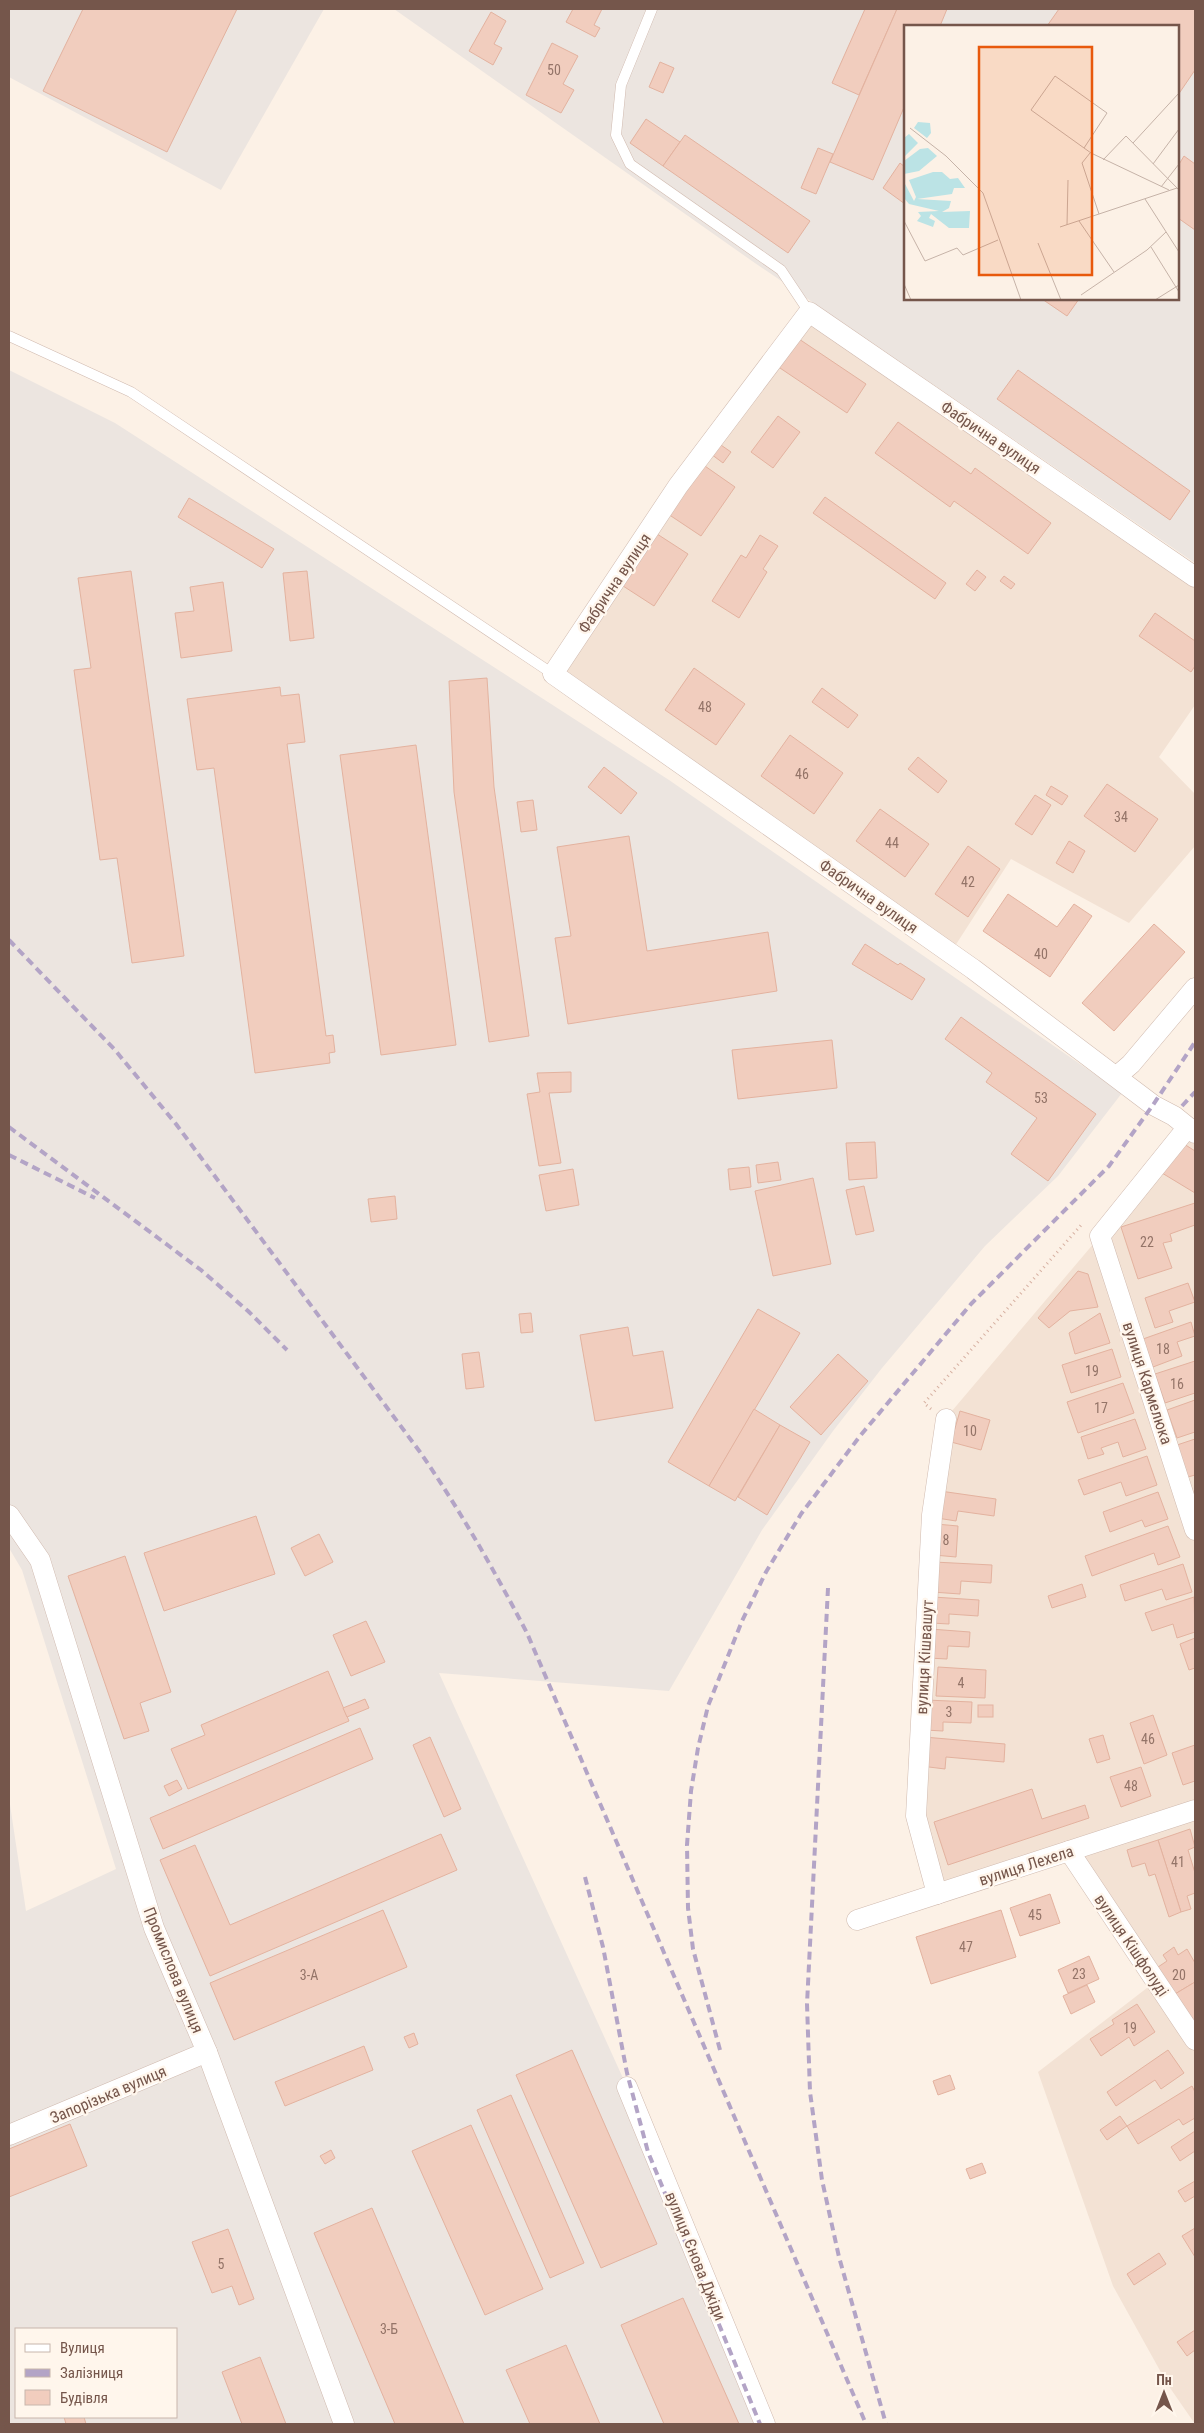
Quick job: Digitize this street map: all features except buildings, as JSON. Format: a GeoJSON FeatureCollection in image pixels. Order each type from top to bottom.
{"type":"FeatureCollection","features":[{"type":"Feature","properties":{"kind":"street","name":"Фабрична вулиця"},"geometry":{"type":"LineString","coordinates":[[1191,1130],[1174,1116],[1154,1105],[973,969],[553,674],[678,486],[809,312],[1195,577]]}},
{"type":"Feature","properties":{"kind":"street"},"geometry":{"type":"LineString","coordinates":[[1117,1076],[1131,1064],[1195,988]]}},
{"type":"Feature","properties":{"kind":"street","name":"вулиця Кармелюка"},"geometry":{"type":"LineString","coordinates":[[1191,1130],[1100,1236],[1195,1530]]}},
{"type":"Feature","properties":{"kind":"street","name":"вулиця Кішвашут"},"geometry":{"type":"LineString","coordinates":[[937,1894],[916,1816],[932,1515],[946,1419]]}},
{"type":"Feature","properties":{"kind":"street","name":"Промислова вулиця"},"geometry":{"type":"LineString","coordinates":[[9,1515],[40,1560],[154,1928],[207,2052],[344,2424]]}},
{"type":"Feature","properties":{"kind":"street","name":"вулиця Лехела"},"geometry":{"type":"LineString","coordinates":[[857,1920],[1195,1810]]}},
{"type":"Feature","properties":{"kind":"street","name":"вулиця Кішфолуді"},"geometry":{"type":"LineString","coordinates":[[1069,1851],[1195,2040]]}},
{"type":"Feature","properties":{"kind":"street","name":"Запорізька вулиця"},"geometry":{"type":"LineString","coordinates":[[9,2135],[207,2052]]}},
{"type":"Feature","properties":{"kind":"street","name":"вулиця Єнова Джіди"},"geometry":{"type":"LineString","coordinates":[[627,2087],[765,2424]]}},
{"type":"Feature","properties":{"kind":"lane"},"geometry":{"type":"LineString","coordinates":[[652,9],[620,85],[616,135],[630,164],[782,270],[809,312]]}},
{"type":"Feature","properties":{"kind":"lane"},"geometry":{"type":"LineString","coordinates":[[9,336],[131,392],[553,674]]}},
{"type":"Feature","properties":{"kind":"path"},"geometry":{"type":"LineString","coordinates":[[946,1419],[924,1403],[1085,1222]]}},
{"type":"Feature","properties":{"kind":"shaded area"},"geometry":{"type":"Polygon","coordinates":[[[9,9],[324,9],[221,190],[9,77],[9,9]]]}},
{"type":"Feature","properties":{"kind":"shaded area"},"geometry":{"type":"Polygon","coordinates":[[[394,9],[1195,9],[1195,563],[752,261],[394,9]]]}},
{"type":"Feature","properties":{"kind":"shaded area"},"geometry":{"type":"Polygon","coordinates":[[[809,312],[1195,577],[1195,705],[1159,757],[1195,794],[1195,846],[1129,923],[1011,859],[955,946],[563,672],[809,312]]]}},
{"type":"Feature","properties":{"kind":"shaded area"},"geometry":{"type":"Polygon","coordinates":[[[9,370],[115,423],[669,780],[1122,1093],[1058,1176],[985,1246],[882,1368],[833,1431],[762,1530],[669,1691],[439,1673],[627,2087],[765,2424],[9,2424],[9,1798],[26,1911],[116,1869],[22,1570],[9,1548],[9,370]]]}},
{"type":"Feature","properties":{"kind":"shaded area"},"geometry":{"type":"Polygon","coordinates":[[[1195,1133],[1195,2424],[1168,2385],[1113,2286],[1038,2072],[1156,1981],[1069,1851],[934,1895],[912,1816],[946,1418],[1100,1236],[1195,1133]]]}},
{"type":"Feature","properties":{"kind":"railway"},"geometry":{"type":"LineString","coordinates":[[9,940],[115,1050],[176,1124],[420,1452],[449,1496],[502,1586],[527,1633],[866,2424]]}},
{"type":"Feature","properties":{"kind":"railway"},"geometry":{"type":"LineString","coordinates":[[720,2050],[693,1949],[688,1908],[687,1845],[691,1791],[698,1748],[708,1706],[742,1621],[766,1572],[801,1514],[860,1436],[971,1304],[1109,1166],[1195,1042]]}},
{"type":"Feature","properties":{"kind":"railway"},"geometry":{"type":"LineString","coordinates":[[1182,1106],[1195,1092]]}},
{"type":"Feature","properties":{"kind":"railway"},"geometry":{"type":"LineString","coordinates":[[9,1127],[201,1270],[248,1311],[287,1350]]}},
{"type":"Feature","properties":{"kind":"railway"},"geometry":{"type":"LineString","coordinates":[[9,1155],[95,1198]]}},
{"type":"Feature","properties":{"kind":"railway"},"geometry":{"type":"LineString","coordinates":[[828,1588],[807,2004],[810,2092],[822,2180],[839,2257],[886,2424]]}},
{"type":"Feature","properties":{"kind":"railway"},"geometry":{"type":"LineString","coordinates":[[585,1877],[603,1947],[627,2073],[648,2152],[760,2424]]}}]}
